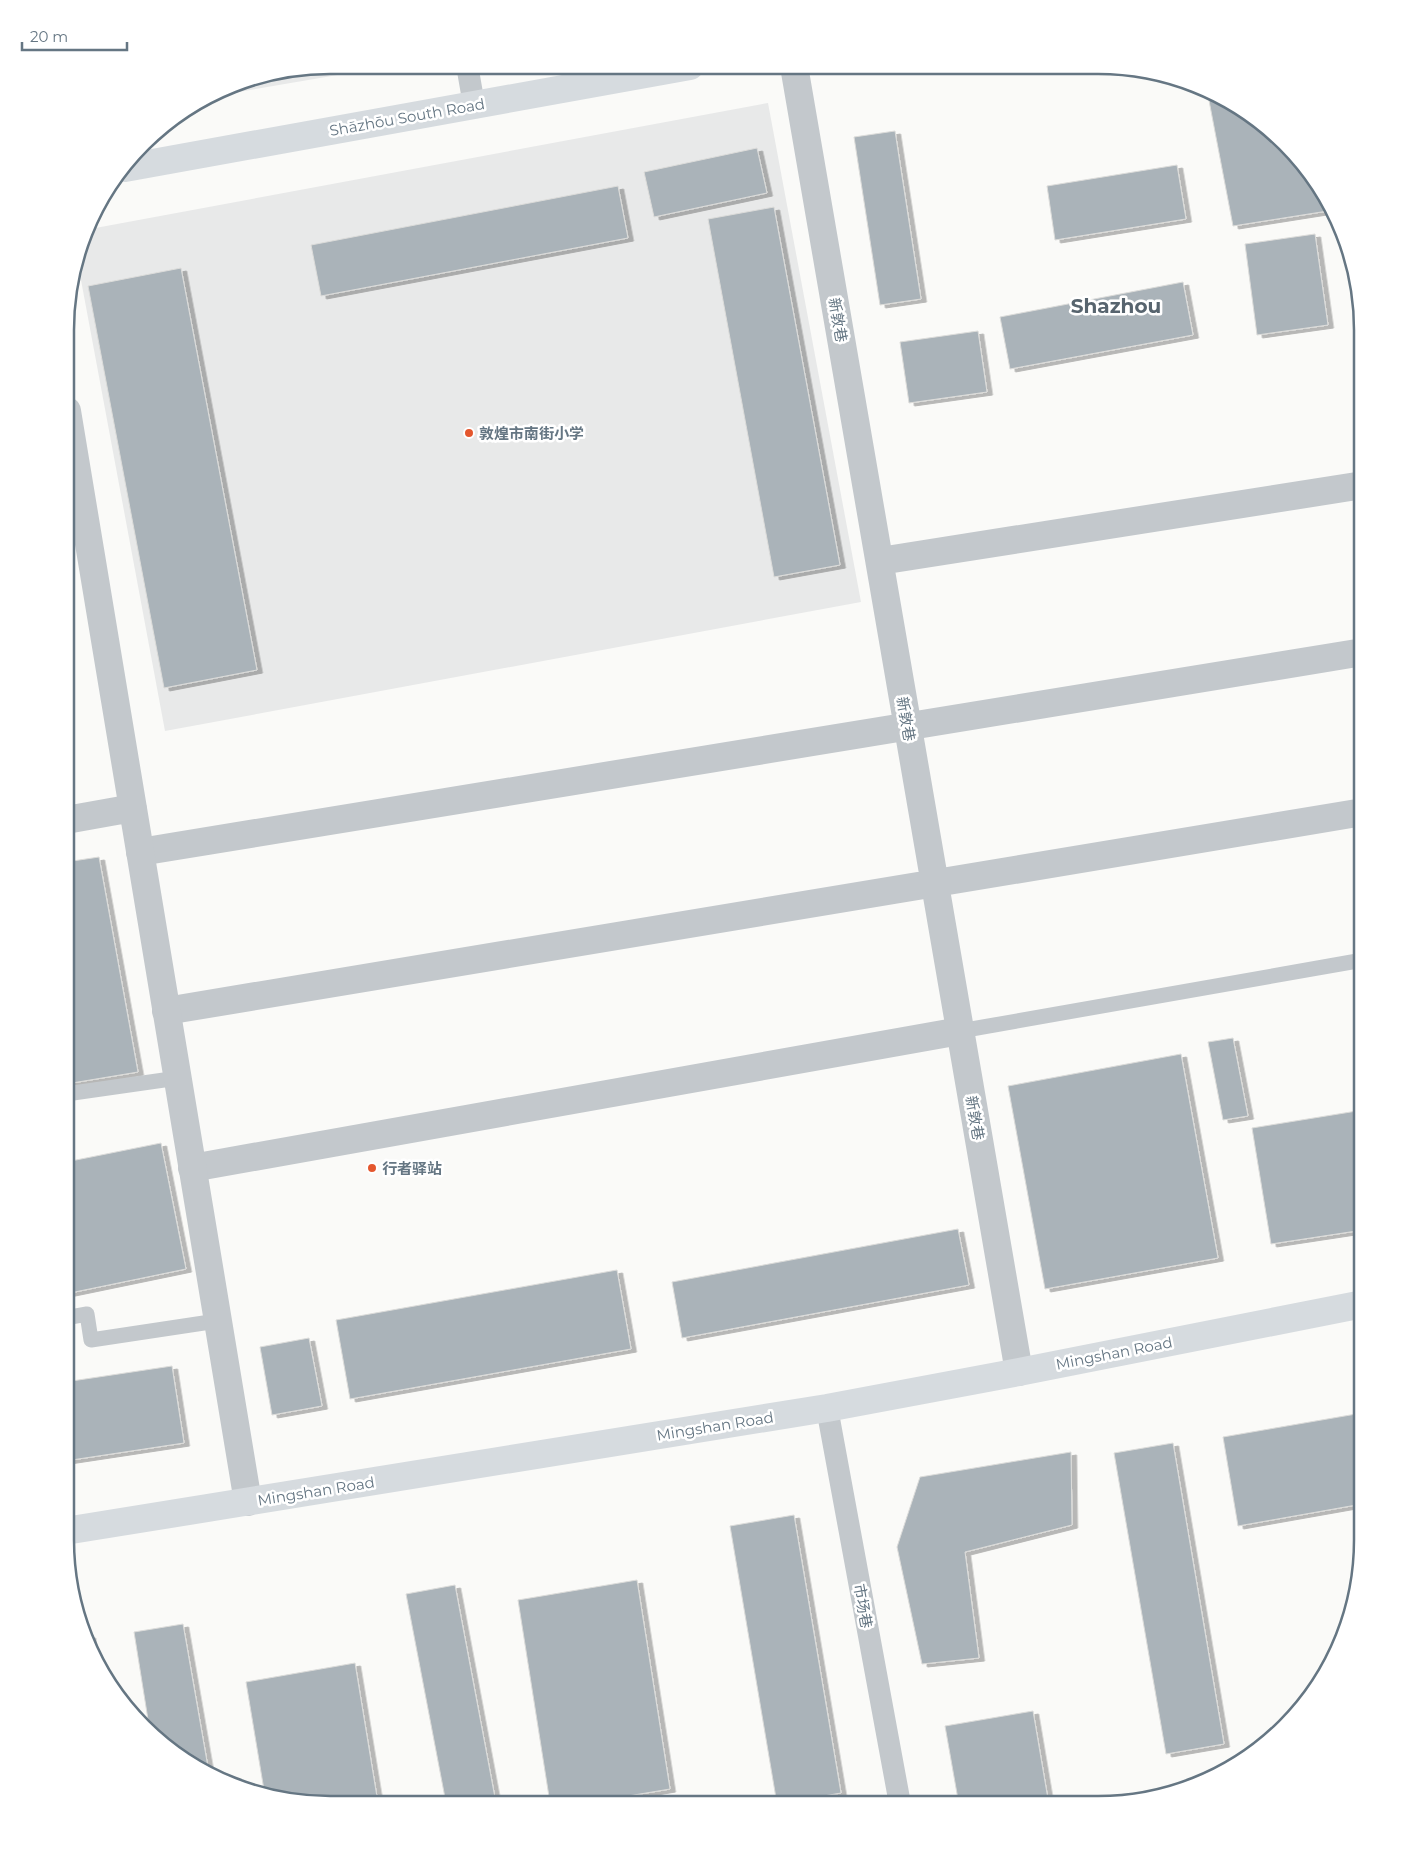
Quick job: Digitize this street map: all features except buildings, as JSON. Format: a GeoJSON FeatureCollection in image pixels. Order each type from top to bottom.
{"type":"FeatureCollection","features":[{"type":"Feature","properties":{"kind":"main road","name":"Shāzhōu South Road"},"geometry":{"type":"LineString","coordinates":[[133,167],[646,74]]}},
{"type":"Feature","properties":{"kind":"main road","name":"Mingshan Road"},"geometry":{"type":"LineString","coordinates":[[74,1530],[827,1408],[1354,1306]]}},
{"type":"Feature","properties":{"kind":"street"},"geometry":{"type":"LineString","coordinates":[[469,74],[474,105]]}},
{"type":"Feature","properties":{"kind":"street","name":"新敦巷"},"geometry":{"type":"LineString","coordinates":[[795,74],[1019,1372]]}},
{"type":"Feature","properties":{"kind":"street"},"geometry":{"type":"LineString","coordinates":[[74,454],[248,1502]]}},
{"type":"Feature","properties":{"kind":"street"},"geometry":{"type":"LineString","coordinates":[[880,562],[1354,486]]}},
{"type":"Feature","properties":{"kind":"street"},"geometry":{"type":"LineString","coordinates":[[140,852],[1354,653]]}},
{"type":"Feature","properties":{"kind":"street"},"geometry":{"type":"LineString","coordinates":[[74,819],[133,808]]}},
{"type":"Feature","properties":{"kind":"street"},"geometry":{"type":"LineString","coordinates":[[166,1011],[1354,814]]}},
{"type":"Feature","properties":{"kind":"street"},"geometry":{"type":"LineString","coordinates":[[192,1168],[960,1031]]}},
{"type":"Feature","properties":{"kind":"street","name":"市场巷"},"geometry":{"type":"LineString","coordinates":[[827,1408],[899,1796]]}},
{"type":"Feature","properties":{"kind":"lane"},"geometry":{"type":"LineString","coordinates":[[960,1031],[1354,962]]}},
{"type":"Feature","properties":{"kind":"lane"},"geometry":{"type":"LineString","coordinates":[[74,1093],[178,1078]]}},
{"type":"Feature","properties":{"kind":"lane"},"geometry":{"type":"LineString","coordinates":[[74,1316],[87,1314],[91,1340],[218,1321]]}},
{"type":"Feature","properties":{"kind":"shaded area"},"geometry":{"type":"Polygon","coordinates":[[[343,74],[232,93],[264,82],[296,76],[343,74]]]}},
{"type":"Feature","properties":{"kind":"shaded area","name":"敦煌市南街小学"},"geometry":{"type":"Polygon","coordinates":[[[768,103],[861,602],[165,731],[80,275],[95,228],[768,103]]]}},
{"type":"Feature","properties":{"kind":"place","name":"敦煌市南街小学"},"geometry":{"type":"Point","coordinates":[469,433]}},
{"type":"Feature","properties":{"kind":"place","name":"行者驿站"},"geometry":{"type":"Point","coordinates":[372,1168]}},
{"type":"Feature","properties":{"kind":"district","name":"Shazhou"},"geometry":{"type":"Point","coordinates":[1116,306]}}]}
